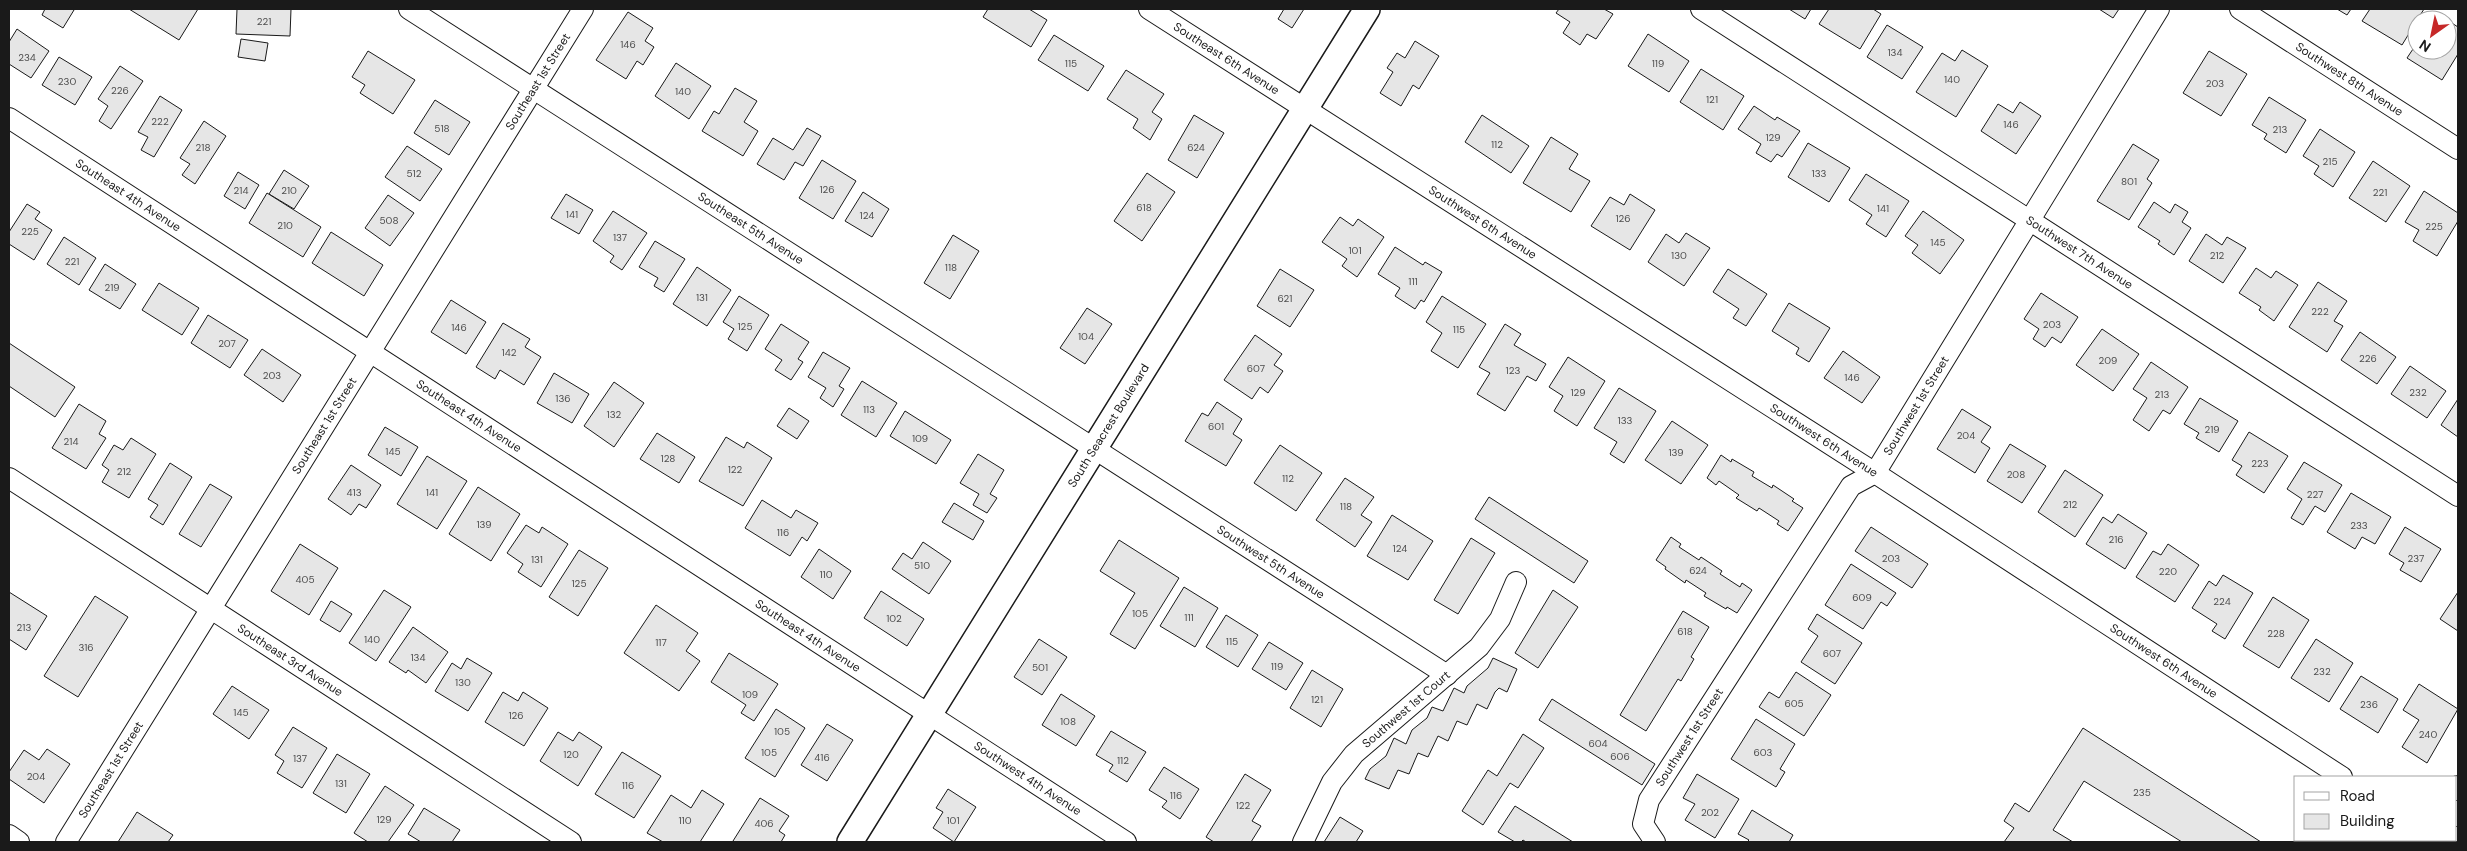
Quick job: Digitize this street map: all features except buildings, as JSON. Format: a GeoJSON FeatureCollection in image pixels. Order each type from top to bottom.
{"type":"FeatureCollection","features":[{"type":"Feature","properties":{"kind":"street","name":"Southeast 5th Avenue"},"geometry":{"type":"LineString","coordinates":[[409,9],[1094,449]]}},
{"type":"Feature","properties":{"kind":"street","name":"Southeast 1st Street"},"geometry":{"type":"LineString","coordinates":[[66,842],[583,9]]}},
{"type":"Feature","properties":{"kind":"street","name":"Southeast 6th Avenue"},"geometry":{"type":"LineString","coordinates":[[1149,9],[1304,108]]}},
{"type":"Feature","properties":{"kind":"street","name":"South Seacrest Boulevard"},"geometry":{"type":"LineString","coordinates":[[850,842],[1304,108],[1368,9]]}},
{"type":"Feature","properties":{"kind":"street","name":"Southwest 7th Avenue"},"geometry":{"type":"LineString","coordinates":[[1701,9],[2458,496]]}},
{"type":"Feature","properties":{"kind":"street","name":"Southwest 1st Street"},"geometry":{"type":"LineString","coordinates":[[1655,842],[1643,824],[1648,800],[1851,486],[1875,473],[2159,9]]}},
{"type":"Feature","properties":{"kind":"street","name":"Southwest 8th Avenue"},"geometry":{"type":"LineString","coordinates":[[2240,9],[2458,149]]}},
{"type":"Feature","properties":{"kind":"street","name":"Southwest 6th Avenue"},"geometry":{"type":"LineString","coordinates":[[1304,108],[1875,473],[2340,776]]}},
{"type":"Feature","properties":{"kind":"street","name":"Southeast 4th Avenue"},"geometry":{"type":"LineString","coordinates":[[9,118],[928,715]]}},
{"type":"Feature","properties":{"kind":"street","name":"Southwest 5th Avenue"},"geometry":{"type":"LineString","coordinates":[[1094,449],[1447,675]]}},
{"type":"Feature","properties":{"kind":"street","name":"Southeast 3rd Avenue"},"geometry":{"type":"LineString","coordinates":[[9,478],[571,842]]}},
{"type":"Feature","properties":{"kind":"street","name":"Southwest 1st Court"},"geometry":{"type":"LineString","coordinates":[[1303,842],[1332,782],[1354,754],[1479,648],[1508,604],[1516,582]]}},
{"type":"Feature","properties":{"kind":"street","name":"Southwest 4th Avenue"},"geometry":{"type":"LineString","coordinates":[[928,715],[1126,842]]}},
{"type":"Feature","properties":{"kind":"street"},"geometry":{"type":"LineString","coordinates":[[9,835],[19,842]]}}]}
